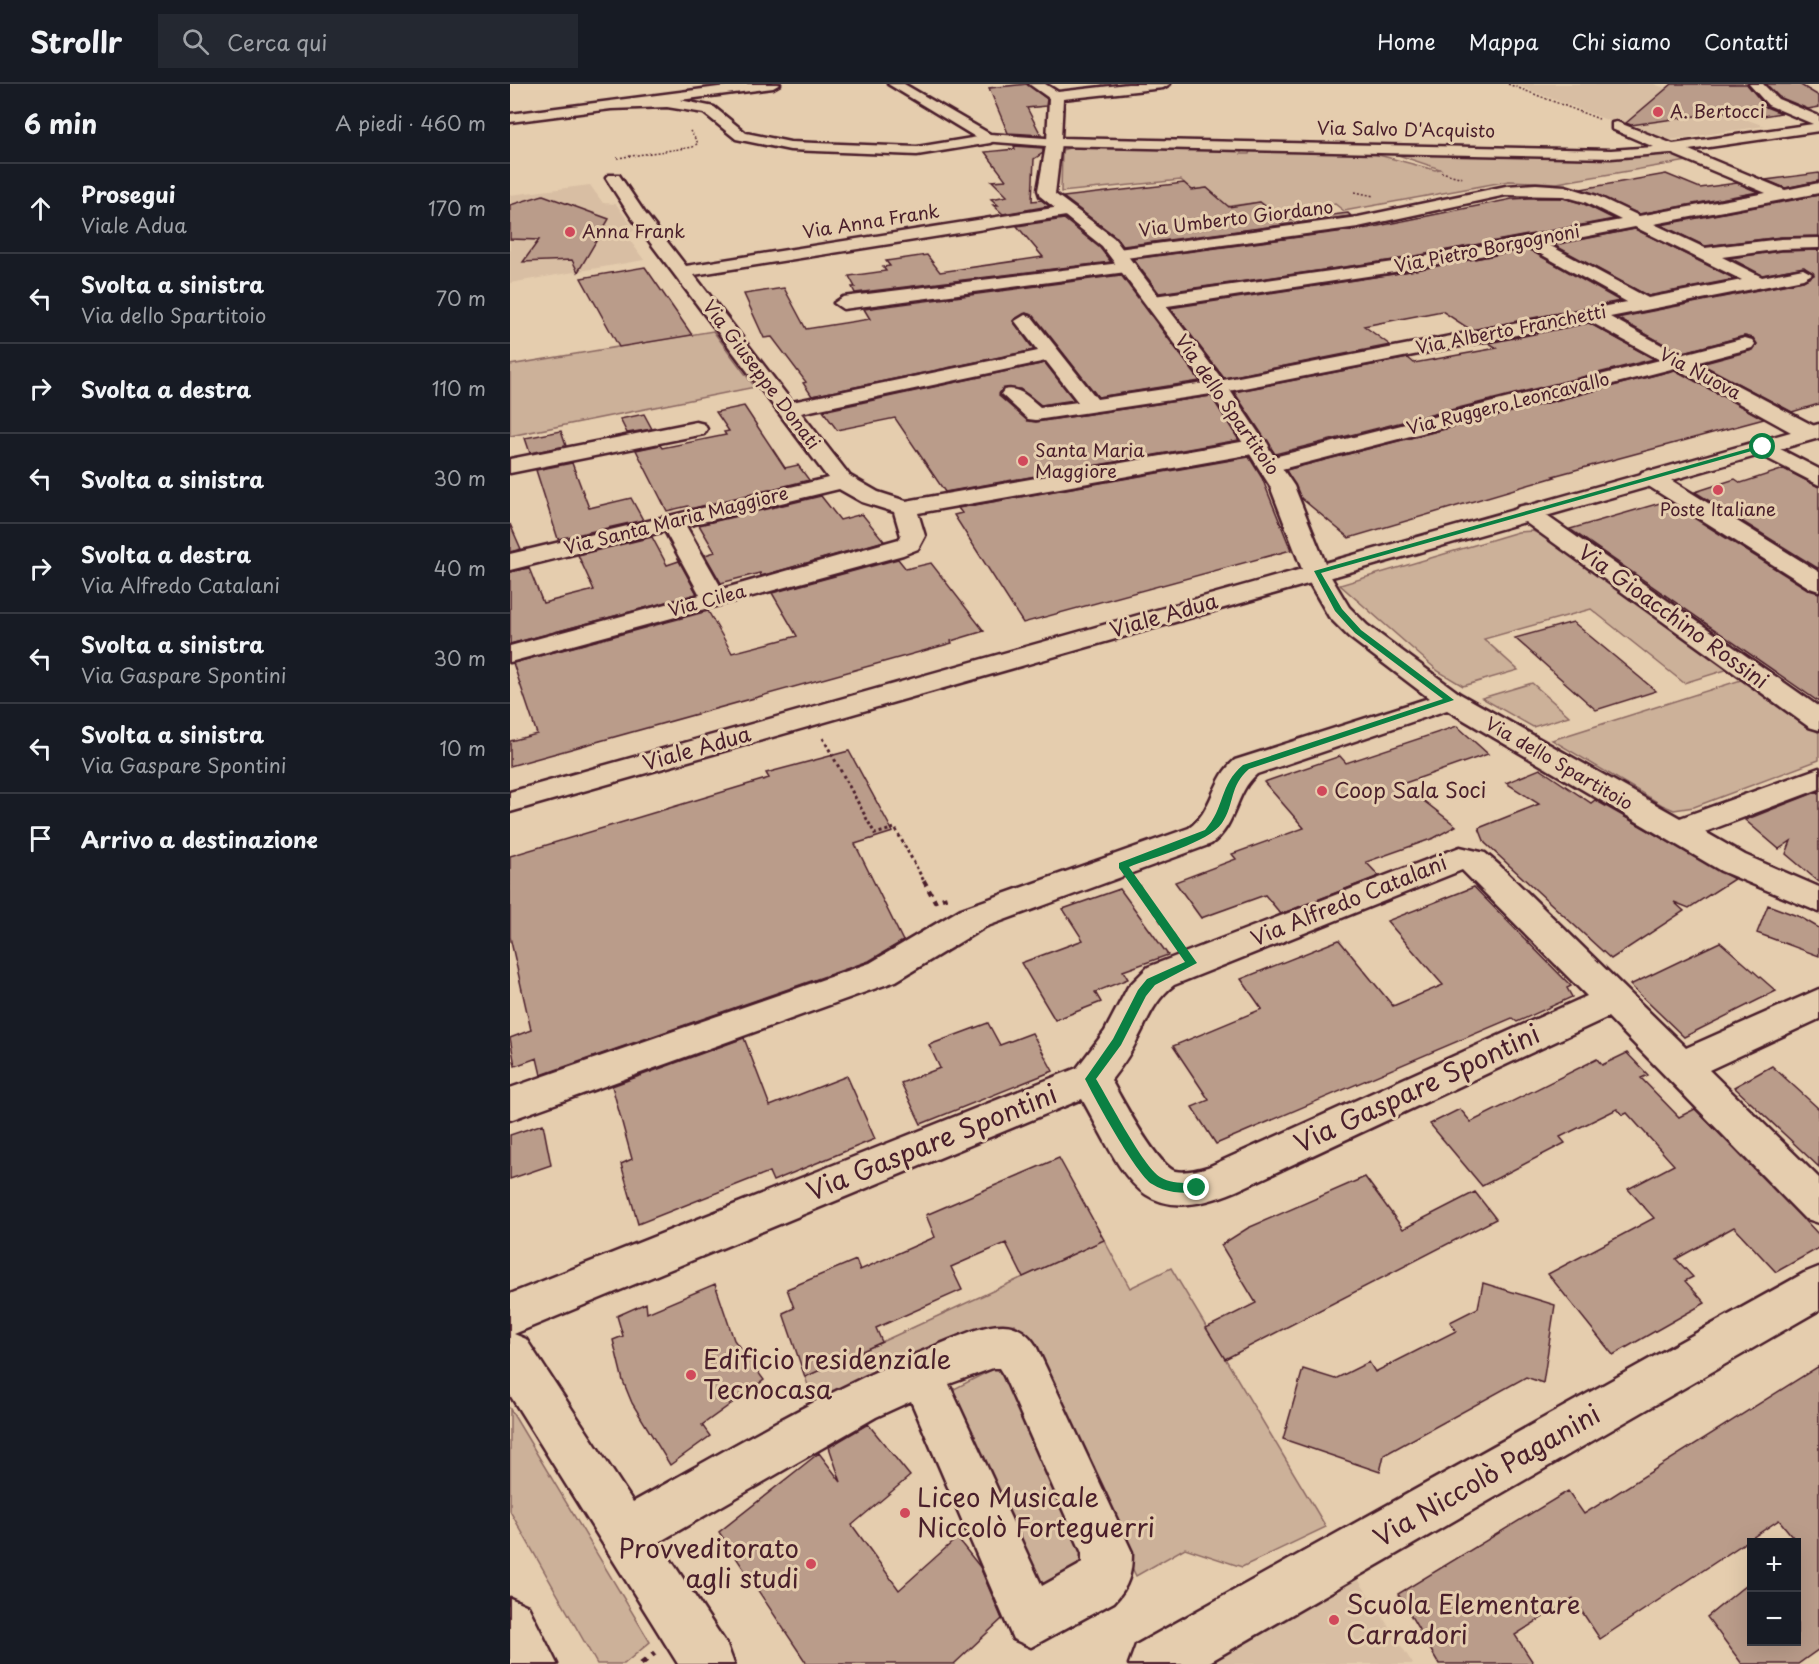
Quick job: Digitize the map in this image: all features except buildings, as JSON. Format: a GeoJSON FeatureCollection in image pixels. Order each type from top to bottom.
{"type":"FeatureCollection","features":[{"type":"Feature","properties":{"kind":"main road"},"geometry":{"type":"LineString","coordinates":[[605,104],[668,84]]}},
{"type":"Feature","properties":{"kind":"main road"},"geometry":{"type":"LineString","coordinates":[[605,104],[744,84]]}},
{"type":"Feature","properties":{"kind":"main road"},"geometry":{"type":"LineString","coordinates":[[510,116],[773,84]]}},
{"type":"Feature","properties":{"kind":"main road"},"geometry":{"type":"LineString","coordinates":[[709,110],[716,101],[726,96],[780,84]]}},
{"type":"Feature","properties":{"kind":"main road"},"geometry":{"type":"LineString","coordinates":[[895,84],[987,138]]}},
{"type":"Feature","properties":{"kind":"main road"},"geometry":{"type":"LineString","coordinates":[[1036,84],[1056,96],[1163,84]]}},
{"type":"Feature","properties":{"kind":"main road"},"geometry":{"type":"LineString","coordinates":[[1756,84],[1773,102],[1819,121]]}},
{"type":"Feature","properties":{"kind":"main road","name":"Via dello Spartitoio"},"geometry":{"type":"LineString","coordinates":[[1056,96],[1054,142],[1046,190],[1051,200],[1100,233],[1123,260],[1218,387],[1287,495],[1316,572],[1338,611],[1358,631],[1450,700],[1733,863],[1816,898]]}},
{"type":"Feature","properties":{"kind":"main road"},"geometry":{"type":"LineString","coordinates":[[605,104],[672,103],[709,110],[732,131],[766,143],[922,151],[987,138]]}},
{"type":"Feature","properties":{"kind":"main road"},"geometry":{"type":"LineString","coordinates":[[951,138],[959,132],[961,123]]}},
{"type":"Feature","properties":{"kind":"main road"},"geometry":{"type":"LineString","coordinates":[[1617,126],[1810,206]]}},
{"type":"Feature","properties":{"kind":"main road","name":"Via Salvo D'Acquisto"},"geometry":{"type":"LineString","coordinates":[[987,138],[1054,142],[1599,154],[1672,148],[1819,127]]}},
{"type":"Feature","properties":{"kind":"main road"},"geometry":{"type":"LineString","coordinates":[[893,151],[926,146],[951,138],[987,138]]}},
{"type":"Feature","properties":{"kind":"main road","name":"Via Giuseppe Donati"},"geometry":{"type":"LineString","coordinates":[[614,177],[637,214],[842,481],[870,498],[905,508]]}},
{"type":"Feature","properties":{"kind":"main road","name":"Via Umberto Giordano"},"geometry":{"type":"LineString","coordinates":[[843,303],[962,285],[1030,280],[1123,260],[1359,222],[1537,187],[1574,192],[1759,282]]}},
{"type":"Feature","properties":{"kind":"main road","name":"Via Pietro Borgognoni"},"geometry":{"type":"LineString","coordinates":[[1154,302],[1385,269],[1635,220],[1819,188]]}},
{"type":"Feature","properties":{"kind":"main road","name":"Via Anna Frank"},"geometry":{"type":"LineString","coordinates":[[682,272],[1066,212]]}},
{"type":"Feature","properties":{"kind":"main road","name":"Via Umberto Giordano"},"geometry":{"type":"LineString","coordinates":[[1100,233],[1123,230]]}},
{"type":"Feature","properties":{"kind":"main road"},"geometry":{"type":"LineString","coordinates":[[1530,241],[1644,304]]}},
{"type":"Feature","properties":{"kind":"main road"},"geometry":{"type":"LineString","coordinates":[[1702,254],[1781,244],[1819,243]]}},
{"type":"Feature","properties":{"kind":"main road","name":"Via Alberto Franchetti"},"geometry":{"type":"LineString","coordinates":[[1011,393],[1027,409],[1036,414],[1092,406],[1218,387],[1803,274]]}},
{"type":"Feature","properties":{"kind":"main road","name":"Via Nuova"},"geometry":{"type":"LineString","coordinates":[[1590,314],[1815,432]]}},
{"type":"Feature","properties":{"kind":"main road"},"geometry":{"type":"LineString","coordinates":[[1024,321],[1092,406]]}},
{"type":"Feature","properties":{"kind":"main road","name":"Via Ruggero Leoncavallo"},"geometry":{"type":"LineString","coordinates":[[1264,456],[1745,344]]}},
{"type":"Feature","properties":{"kind":"main road"},"geometry":{"type":"LineString","coordinates":[[788,409],[1051,354]]}},
{"type":"Feature","properties":{"kind":"main road"},"geometry":{"type":"LineString","coordinates":[[510,466],[696,429]]}},
{"type":"Feature","properties":{"kind":"main road","name":"Viale Adua"},"geometry":{"type":"LineString","coordinates":[[510,802],[1526,512],[1815,432]]}},
{"type":"Feature","properties":{"kind":"main road"},"geometry":{"type":"LineString","coordinates":[[1763,447],[1819,478]]}},
{"type":"Feature","properties":{"kind":"main road"},"geometry":{"type":"LineString","coordinates":[[905,508],[1264,456]]}},
{"type":"Feature","properties":{"kind":"main road"},"geometry":{"type":"LineString","coordinates":[[1650,477],[1819,583]]}},
{"type":"Feature","properties":{"kind":"main road","name":"Via Santa Maria Maggiore"},"geometry":{"type":"LineString","coordinates":[[510,562],[842,481]]}},
{"type":"Feature","properties":{"kind":"main road","name":"Via Cilea"},"geometry":{"type":"LineString","coordinates":[[510,654],[903,547],[913,537],[905,508]]}},
{"type":"Feature","properties":{"kind":"main road","name":"Via Gioacchino Rossini"},"geometry":{"type":"LineString","coordinates":[[1526,512],[1819,722]]}},
{"type":"Feature","properties":{"kind":"main road"},"geometry":{"type":"LineString","coordinates":[[672,522],[715,599]]}},
{"type":"Feature","properties":{"kind":"main road"},"geometry":{"type":"LineString","coordinates":[[510,1104],[883,972],[973,918],[1208,832],[1219,820],[1233,778],[1246,767],[1450,700]]}},
{"type":"Feature","properties":{"kind":"main road"},"geometry":{"type":"LineString","coordinates":[[1677,831],[1819,778]]}},
{"type":"Feature","properties":{"kind":"main road","name":"Via Alfredo Catalani"},"geometry":{"type":"LineString","coordinates":[[1090,1079],[1118,1042],[1142,993],[1151,982],[1192,963],[1460,858],[1473,861],[1487,873],[1614,999]]}},
{"type":"Feature","properties":{"kind":"main road"},"geometry":{"type":"LineString","coordinates":[[1614,999],[1819,1205]]}},
{"type":"Feature","properties":{"kind":"main road","name":"Via Gaspare Spontini"},"geometry":{"type":"LineString","coordinates":[[510,1315],[1090,1079],[1142,1164],[1155,1180],[1174,1188],[1197,1188],[1222,1179],[1614,999]]}},
{"type":"Feature","properties":{"kind":"main road"},"geometry":{"type":"LineString","coordinates":[[1680,1067],[1819,1003]]}},
{"type":"Feature","properties":{"kind":"main road","name":"Via Niccolò Paganini"},"geometry":{"type":"LineString","coordinates":[[1155,1664],[1819,1287]]}},
{"type":"Feature","properties":{"kind":"main road"},"geometry":{"type":"LineString","coordinates":[[624,1534],[860,1401],[922,1375],[994,1347],[1004,1346],[1013,1349],[1107,1552],[1107,1573],[1096,1584],[1031,1621],[922,1375]]}},
{"type":"Feature","properties":{"kind":"main road"},"geometry":{"type":"LineString","coordinates":[[510,1354],[708,1664]]}},
{"type":"Feature","properties":{"kind":"main road"},"geometry":{"type":"LineString","coordinates":[[510,1624],[531,1664]]}},
{"type":"Feature","properties":{"kind":"path"},"geometry":{"type":"LineString","coordinates":[[1508,84],[1617,126]]}},
{"type":"Feature","properties":{"kind":"path"},"geometry":{"type":"LineString","coordinates":[[614,177],[607,164],[609,160],[693,147],[698,143],[690,131]]}},
{"type":"Feature","properties":{"kind":"path"},"geometry":{"type":"LineString","coordinates":[[1355,192],[1379,196]]}},
{"type":"Feature","properties":{"kind":"path"},"geometry":{"type":"LineString","coordinates":[[812,716],[875,834],[895,828],[935,901],[956,894]]}},
{"type":"Feature","properties":{"kind":"path"},"geometry":{"type":"LineString","coordinates":[[1123,865],[1192,963]]}},
{"type":"Feature","properties":{"kind":"shaded area","name":"A. Bertocci"},"geometry":{"type":"Polygon","coordinates":[[[1514,84],[1654,84],[1764,126],[1664,141],[1639,130],[1636,126],[1620,125],[1514,84]]]}},
{"type":"Feature","properties":{"kind":"shaded area"},"geometry":{"type":"Polygon","coordinates":[[[1073,147],[1241,151],[1241,154],[1249,154],[1250,151],[1371,153],[1435,170],[1440,169],[1395,154],[1596,158],[1673,154],[1688,161],[1557,183],[1509,181],[1344,211],[1335,204],[1272,212],[1260,202],[1216,208],[1214,194],[1207,188],[1192,190],[1181,180],[1061,192],[1062,150],[1073,147]]]}},
{"type":"Feature","properties":{"kind":"shaded area","name":"Anna Frank"},"geometry":{"type":"Polygon","coordinates":[[[590,185],[603,203],[616,204],[635,230],[626,235],[644,260],[510,283],[510,195],[590,185]]]}},
{"type":"Feature","properties":{"kind":"shaded area"},"geometry":{"type":"Polygon","coordinates":[[[713,331],[755,387],[510,436],[510,365],[713,331]]]}},
{"type":"Feature","properties":{"kind":"shaded area"},"geometry":{"type":"Polygon","coordinates":[[[1533,531],[1545,537],[1729,669],[1684,683],[1591,609],[1484,639],[1518,670],[1463,686],[1438,671],[1340,585],[1518,532],[1533,531]]]}},
{"type":"Feature","properties":{"kind":"shaded area"},"geometry":{"type":"Polygon","coordinates":[[[1744,679],[1819,733],[1819,760],[1694,807],[1674,810],[1552,740],[1744,679]]]}},
{"type":"Feature","properties":{"kind":"shaded area"},"geometry":{"type":"Polygon","coordinates":[[[1532,683],[1569,716],[1533,727],[1482,698],[1532,683]]]}},
{"type":"Feature","properties":{"kind":"shaded area"},"geometry":{"type":"Polygon","coordinates":[[[1104,1240],[1130,1288],[1171,1268],[1326,1527],[1242,1567],[1185,1548],[1136,1576],[1015,1324],[816,1407],[805,1377],[1104,1240]]]}},
{"type":"Feature","properties":{"kind":"shaded area"},"geometry":{"type":"Polygon","coordinates":[[[1003,1364],[1097,1563],[1042,1596],[952,1390],[1003,1364]]]}},
{"type":"Feature","properties":{"kind":"shaded area"},"geometry":{"type":"Polygon","coordinates":[[[510,1409],[650,1642],[624,1664],[597,1664],[510,1511],[510,1409]]]}},
{"type":"Feature","properties":{"kind":"shaded area","name":"Scuola Elementare Carradori"},"geometry":{"type":"Polygon","coordinates":[[[1356,1576],[1413,1664],[1212,1664],[1356,1576]]]}},
{"type":"Feature","properties":{"kind":"place","name":"A. Bertocci"},"geometry":{"type":"Point","coordinates":[1658,112]}},
{"type":"Feature","properties":{"kind":"place","name":"Anna Frank"},"geometry":{"type":"Point","coordinates":[570,232]}},
{"type":"Feature","properties":{"kind":"place","name":"Santa Maria Maggiore"},"geometry":{"type":"Point","coordinates":[1023,461]}},
{"type":"Feature","properties":{"kind":"place","name":"Poste Italiane"},"geometry":{"type":"Point","coordinates":[1718,490]}},
{"type":"Feature","properties":{"kind":"place","name":"Coop Sala Soci"},"geometry":{"type":"Point","coordinates":[1322,791]}},
{"type":"Feature","properties":{"kind":"place","name":"Edificio residenziale Tecnocasa"},"geometry":{"type":"Point","coordinates":[691,1375]}},
{"type":"Feature","properties":{"kind":"place","name":"Liceo Musicale Niccolò Forteguerri"},"geometry":{"type":"Point","coordinates":[905,1513]}},
{"type":"Feature","properties":{"kind":"place","name":"Provveditorato agli studi"},"geometry":{"type":"Point","coordinates":[811,1564]}},
{"type":"Feature","properties":{"kind":"place","name":"Scuola Elementare Carradori"},"geometry":{"type":"Point","coordinates":[1334,1620]}},
{"type":"Feature","properties":{"kind":"route"},"geometry":{"type":"LineString","coordinates":[[1197,1188],[1174,1188],[1162,1185],[1148,1173],[1090,1079],[1118,1042],[1142,993],[1151,982],[1192,963],[1123,865],[1190,841],[1208,832],[1219,820],[1233,778],[1246,767],[1450,700],[1358,631],[1338,611],[1316,572],[1690,465],[1763,447]]}}]}
